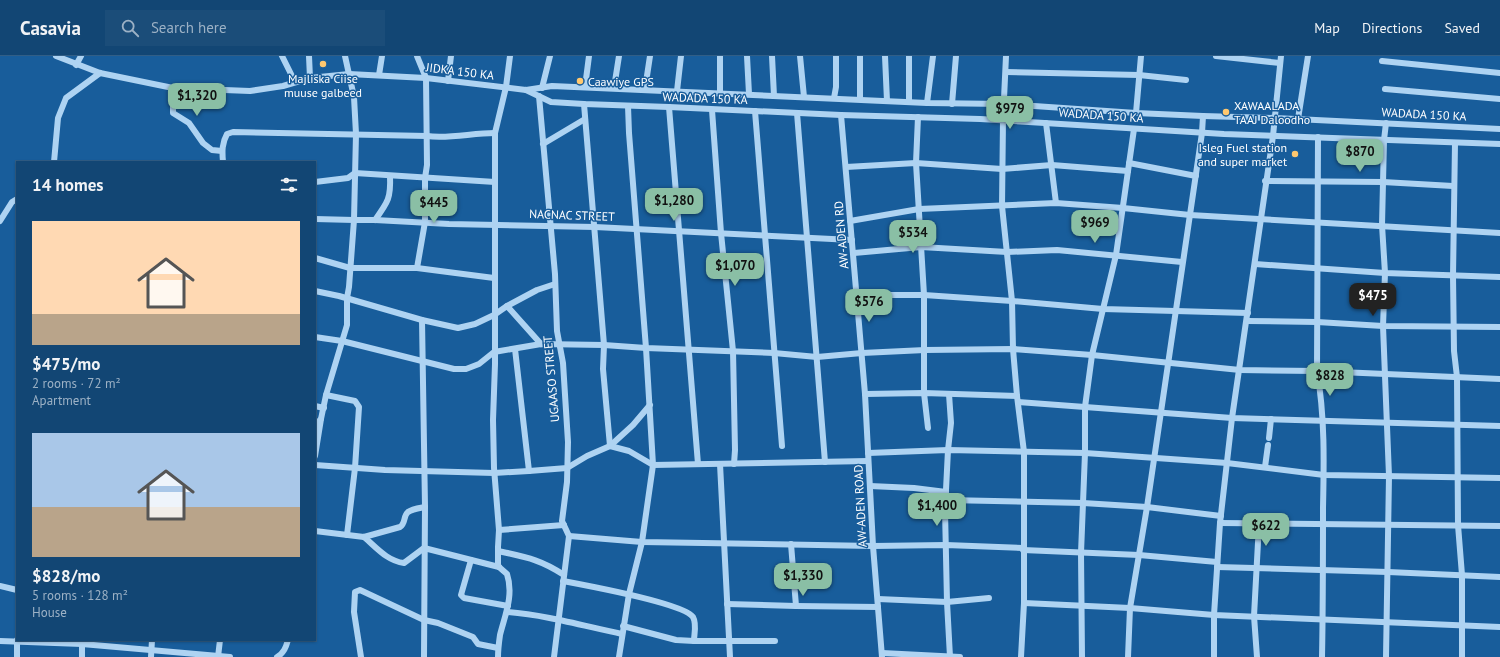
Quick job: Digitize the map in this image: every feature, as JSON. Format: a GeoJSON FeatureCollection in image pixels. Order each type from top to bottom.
{"type":"FeatureCollection","features":[{"type":"Feature","properties":{"kind":"street","name":"JIDKA 150 KA"},"geometry":{"type":"LineString","coordinates":[[56,56],[100,73],[173,88],[250,91],[283,86],[310,78],[349,74],[426,78],[526,90]]}},
{"type":"Feature","properties":{"kind":"street"},"geometry":{"type":"LineString","coordinates":[[76,65],[81,56]]}},
{"type":"Feature","properties":{"kind":"street"},"geometry":{"type":"LineString","coordinates":[[282,56],[296,82]]}},
{"type":"Feature","properties":{"kind":"street"},"geometry":{"type":"LineString","coordinates":[[309,56],[310,78]]}},
{"type":"Feature","properties":{"kind":"street"},"geometry":{"type":"LineString","coordinates":[[316,450],[326,395],[347,326],[347,298],[354,220],[356,134],[354,97],[345,56]]}},
{"type":"Feature","properties":{"kind":"street"},"geometry":{"type":"LineString","coordinates":[[379,75],[382,56]]}},
{"type":"Feature","properties":{"kind":"street"},"geometry":{"type":"LineString","coordinates":[[417,56],[426,78],[427,136],[425,222],[417,268]]}},
{"type":"Feature","properties":{"kind":"street"},"geometry":{"type":"LineString","coordinates":[[448,81],[451,56]]}},
{"type":"Feature","properties":{"kind":"street"},"geometry":{"type":"LineString","coordinates":[[499,567],[499,530],[494,473],[493,420],[496,224],[495,132],[506,88],[510,56]]}},
{"type":"Feature","properties":{"kind":"street"},"geometry":{"type":"LineString","coordinates":[[542,88],[550,56]]}},
{"type":"Feature","properties":{"kind":"street"},"geometry":{"type":"LineString","coordinates":[[585,87],[589,56]]}},
{"type":"Feature","properties":{"kind":"street"},"geometry":{"type":"LineString","coordinates":[[614,88],[619,56]]}},
{"type":"Feature","properties":{"kind":"street"},"geometry":{"type":"LineString","coordinates":[[645,89],[650,56]]}},
{"type":"Feature","properties":{"kind":"street"},"geometry":{"type":"LineString","coordinates":[[677,91],[681,56]]}},
{"type":"Feature","properties":{"kind":"street"},"geometry":{"type":"LineString","coordinates":[[720,56],[720,92]]}},
{"type":"Feature","properties":{"kind":"street"},"geometry":{"type":"LineString","coordinates":[[746,56],[749,94]]}},
{"type":"Feature","properties":{"kind":"street"},"geometry":{"type":"LineString","coordinates":[[772,56],[774,96]]}},
{"type":"Feature","properties":{"kind":"street"},"geometry":{"type":"LineString","coordinates":[[800,56],[804,97]]}},
{"type":"Feature","properties":{"kind":"street"},"geometry":{"type":"LineString","coordinates":[[834,98],[836,87],[836,56]]}},
{"type":"Feature","properties":{"kind":"street"},"geometry":{"type":"LineString","coordinates":[[860,56],[860,99]]}},
{"type":"Feature","properties":{"kind":"street"},"geometry":{"type":"LineString","coordinates":[[885,56],[887,101]]}},
{"type":"Feature","properties":{"kind":"street"},"geometry":{"type":"LineString","coordinates":[[909,56],[909,102]]}},
{"type":"Feature","properties":{"kind":"street"},"geometry":{"type":"LineString","coordinates":[[927,103],[933,56]]}},
{"type":"Feature","properties":{"kind":"street"},"geometry":{"type":"LineString","coordinates":[[952,104],[956,56]]}},
{"type":"Feature","properties":{"kind":"street"},"geometry":{"type":"LineString","coordinates":[[1006,56],[1003,120],[1002,206],[1012,301],[1013,349],[1024,452],[1024,603],[1021,657]]}},
{"type":"Feature","properties":{"kind":"street"},"geometry":{"type":"LineString","coordinates":[[1136,113],[1141,56]]}},
{"type":"Feature","properties":{"kind":"street"},"geometry":{"type":"LineString","coordinates":[[1216,56],[1280,63]]}},
{"type":"Feature","properties":{"kind":"street"},"geometry":{"type":"LineString","coordinates":[[1214,657],[1214,615],[1220,519],[1232,418],[1255,264],[1265,181],[1273,136],[1280,56]]}},
{"type":"Feature","properties":{"kind":"street"},"geometry":{"type":"LineString","coordinates":[[1298,119],[1308,56]]}},
{"type":"Feature","properties":{"kind":"street"},"geometry":{"type":"LineString","coordinates":[[1382,61],[1500,73]]}},
{"type":"Feature","properties":{"kind":"street"},"geometry":{"type":"LineString","coordinates":[[1006,72],[1139,75],[1186,80]]}},
{"type":"Feature","properties":{"kind":"street"},"geometry":{"type":"LineString","coordinates":[[54,161],[58,118],[66,98],[100,73]]}},
{"type":"Feature","properties":{"kind":"street","name":"WADADA 150 KA"},"geometry":{"type":"LineString","coordinates":[[526,90],[552,86],[720,92],[927,103],[1004,104],[1136,113],[1500,129]]}},
{"type":"Feature","properties":{"kind":"street"},"geometry":{"type":"LineString","coordinates":[[173,88],[173,113],[189,123],[203,143],[212,150],[222,150]]}},
{"type":"Feature","properties":{"kind":"street"},"geometry":{"type":"LineString","coordinates":[[1385,89],[1500,99]]}},
{"type":"Feature","properties":{"kind":"street","name":"WADADA 150 KA"},"geometry":{"type":"LineString","coordinates":[[526,90],[551,102],[584,104],[841,115],[918,116],[1273,136],[1500,144]]}},
{"type":"Feature","properties":{"kind":"street","name":"UGAASO STREET"},"geometry":{"type":"LineString","coordinates":[[539,96],[551,226],[557,331],[563,363],[568,442],[566,497],[562,514],[564,525],[569,536]]}},
{"type":"Feature","properties":{"kind":"street"},"geometry":{"type":"LineString","coordinates":[[584,104],[604,345],[603,369],[610,446]]}},
{"type":"Feature","properties":{"kind":"street"},"geometry":{"type":"LineString","coordinates":[[619,657],[629,594],[642,542],[653,465],[628,106]]}},
{"type":"Feature","properties":{"kind":"street"},"geometry":{"type":"LineString","coordinates":[[669,107],[698,464]]}},
{"type":"Feature","properties":{"kind":"street"},"geometry":{"type":"LineString","coordinates":[[712,110],[720,233],[733,351],[734,464]]}},
{"type":"Feature","properties":{"kind":"street"},"geometry":{"type":"LineString","coordinates":[[755,111],[782,446]]}},
{"type":"Feature","properties":{"kind":"street"},"geometry":{"type":"LineString","coordinates":[[797,113],[825,462]]}},
{"type":"Feature","properties":{"kind":"street","name":"AW-ADEN RD"},"geometry":{"type":"LineString","coordinates":[[841,115],[862,353]]}},
{"type":"Feature","properties":{"kind":"street"},"geometry":{"type":"LineString","coordinates":[[918,116],[916,163],[920,209],[924,295],[924,393],[928,428]]}},
{"type":"Feature","properties":{"kind":"street"},"geometry":{"type":"LineString","coordinates":[[1128,657],[1130,608],[1147,507],[1176,312],[1182,262],[1196,176],[1203,116]]}},
{"type":"Feature","properties":{"kind":"street"},"geometry":{"type":"LineString","coordinates":[[543,144],[585,119]]}},
{"type":"Feature","properties":{"kind":"street"},"geometry":{"type":"LineString","coordinates":[[1046,123],[1056,203]]}},
{"type":"Feature","properties":{"kind":"street"},"geometry":{"type":"LineString","coordinates":[[1386,123],[1384,140],[1382,225],[1385,273],[1383,326],[1389,476],[1386,657]]}},
{"type":"Feature","properties":{"kind":"street"},"geometry":{"type":"LineString","coordinates":[[1082,657],[1081,553],[1085,453],[1085,407],[1092,355],[1116,255],[1124,208],[1134,129]]}},
{"type":"Feature","properties":{"kind":"street"},"geometry":{"type":"LineString","coordinates":[[223,161],[222,150],[224,139],[227,134],[233,132],[427,136],[441,138],[495,132]]}},
{"type":"Feature","properties":{"kind":"street"},"geometry":{"type":"LineString","coordinates":[[1318,137],[1319,269],[1317,371],[1322,420],[1324,474],[1322,657]]}},
{"type":"Feature","properties":{"kind":"street"},"geometry":{"type":"LineString","coordinates":[[1455,143],[1453,186],[1453,276],[1457,377],[1458,525],[1462,575],[1462,657]]}},
{"type":"Feature","properties":{"kind":"street"},"geometry":{"type":"LineString","coordinates":[[846,167],[916,163],[1002,169],[1052,164],[1128,171]]}},
{"type":"Feature","properties":{"kind":"street"},"geometry":{"type":"LineString","coordinates":[[1129,163],[1196,176]]}},
{"type":"Feature","properties":{"kind":"street"},"geometry":{"type":"LineString","coordinates":[[316,182],[348,178],[355,173],[495,182]]}},
{"type":"Feature","properties":{"kind":"street"},"geometry":{"type":"LineString","coordinates":[[375,220],[388,203],[391,189],[390,176]]}},
{"type":"Feature","properties":{"kind":"street"},"geometry":{"type":"LineString","coordinates":[[1265,181],[1383,182],[1453,186]]}},
{"type":"Feature","properties":{"kind":"street"},"geometry":{"type":"LineString","coordinates":[[0,220],[12,202],[16,200]]}},
{"type":"Feature","properties":{"kind":"street"},"geometry":{"type":"LineString","coordinates":[[850,221],[920,209],[1056,203],[1124,208],[1190,216],[1500,232]]}},
{"type":"Feature","properties":{"kind":"street","name":"NACNAC STREET"},"geometry":{"type":"LineString","coordinates":[[316,218],[449,224],[594,227],[852,240]]}},
{"type":"Feature","properties":{"kind":"street"},"geometry":{"type":"LineString","coordinates":[[854,253],[921,247],[1007,252],[1058,250],[1182,262]]}},
{"type":"Feature","properties":{"kind":"street"},"geometry":{"type":"LineString","coordinates":[[316,258],[350,268],[417,268],[494,278]]}},
{"type":"Feature","properties":{"kind":"street"},"geometry":{"type":"LineString","coordinates":[[1255,264],[1385,273],[1500,277]]}},
{"type":"Feature","properties":{"kind":"street"},"geometry":{"type":"LineString","coordinates":[[316,291],[347,298],[422,320],[458,328],[475,324],[494,315],[507,306],[537,290],[555,284]]}},
{"type":"Feature","properties":{"kind":"street"},"geometry":{"type":"LineString","coordinates":[[858,295],[924,295],[1103,309],[1248,313]]}},
{"type":"Feature","properties":{"kind":"street"},"geometry":{"type":"LineString","coordinates":[[507,306],[541,344]]}},
{"type":"Feature","properties":{"kind":"street"},"geometry":{"type":"LineString","coordinates":[[422,320],[425,507],[424,657]]}},
{"type":"Feature","properties":{"kind":"street"},"geometry":{"type":"LineString","coordinates":[[1247,321],[1317,322],[1383,326],[1500,327]]}},
{"type":"Feature","properties":{"kind":"street"},"geometry":{"type":"LineString","coordinates":[[316,337],[342,341],[454,369],[466,368],[479,364],[494,352],[541,344],[604,345],[733,351],[817,357],[925,350],[1013,349],[1092,355],[1168,364],[1240,370],[1317,371],[1500,379]]}},
{"type":"Feature","properties":{"kind":"street"},"geometry":{"type":"LineString","coordinates":[[515,349],[528,471]]}},
{"type":"Feature","properties":{"kind":"street","name":"AW-ADEN ROAD"},"geometry":{"type":"LineString","coordinates":[[862,353],[873,546],[882,655]]}},
{"type":"Feature","properties":{"kind":"street"},"geometry":{"type":"LineString","coordinates":[[865,394],[949,394],[1018,399],[1085,407],[1232,418],[1500,426]]}},
{"type":"Feature","properties":{"kind":"street"},"geometry":{"type":"LineString","coordinates":[[949,394],[951,423],[946,492],[946,545],[950,657]]}},
{"type":"Feature","properties":{"kind":"street"},"geometry":{"type":"LineString","coordinates":[[326,395],[355,401],[359,407],[355,468],[347,535]]}},
{"type":"Feature","properties":{"kind":"street"},"geometry":{"type":"LineString","coordinates":[[316,465],[385,470],[494,473],[567,468],[586,456],[610,446],[633,425],[650,405]]}},
{"type":"Feature","properties":{"kind":"street"},"geometry":{"type":"LineString","coordinates":[[316,406],[324,408]]}},
{"type":"Feature","properties":{"kind":"street"},"geometry":{"type":"LineString","coordinates":[[316,424],[321,419]]}},
{"type":"Feature","properties":{"kind":"street"},"geometry":{"type":"LineString","coordinates":[[1269,438],[1271,419]]}},
{"type":"Feature","properties":{"kind":"street"},"geometry":{"type":"LineString","coordinates":[[610,446],[629,451],[653,465],[868,461]]}},
{"type":"Feature","properties":{"kind":"street"},"geometry":{"type":"LineString","coordinates":[[1265,467],[1268,446]]}},
{"type":"Feature","properties":{"kind":"street"},"geometry":{"type":"LineString","coordinates":[[868,453],[948,450],[1085,453],[1227,463],[1324,474],[1500,478]]}},
{"type":"Feature","properties":{"kind":"street"},"geometry":{"type":"LineString","coordinates":[[720,464],[730,657]]}},
{"type":"Feature","properties":{"kind":"street"},"geometry":{"type":"LineString","coordinates":[[870,486],[914,488],[946,492]]}},
{"type":"Feature","properties":{"kind":"street"},"geometry":{"type":"LineString","coordinates":[[946,500],[1083,503],[1147,507],[1259,524],[1500,526]]}},
{"type":"Feature","properties":{"kind":"street"},"geometry":{"type":"LineString","coordinates":[[316,530],[364,536],[400,527],[404,525],[406,514],[409,511],[425,507]]}},
{"type":"Feature","properties":{"kind":"street"},"geometry":{"type":"LineString","coordinates":[[1257,657],[1254,616],[1255,569],[1259,524]]}},
{"type":"Feature","properties":{"kind":"street"},"geometry":{"type":"LineString","coordinates":[[499,530],[564,525]]}},
{"type":"Feature","properties":{"kind":"street"},"geometry":{"type":"LineString","coordinates":[[364,536],[388,557],[397,562],[404,563],[424,548]]}},
{"type":"Feature","properties":{"kind":"street"},"geometry":{"type":"LineString","coordinates":[[554,657],[569,536],[642,542],[873,546],[946,545],[1139,555],[1255,569],[1388,572],[1500,577]]}},
{"type":"Feature","properties":{"kind":"street"},"geometry":{"type":"LineString","coordinates":[[791,544],[796,606]]}},
{"type":"Feature","properties":{"kind":"street"},"geometry":{"type":"LineString","coordinates":[[424,548],[499,567],[507,574],[509,580],[508,609],[500,636],[498,657]]}},
{"type":"Feature","properties":{"kind":"street"},"geometry":{"type":"LineString","coordinates":[[498,551],[536,560],[549,565],[563,578],[629,594],[684,610],[692,616],[695,623],[694,642]]}},
{"type":"Feature","properties":{"kind":"street"},"geometry":{"type":"LineString","coordinates":[[471,560],[461,595],[464,598],[622,634]]}},
{"type":"Feature","properties":{"kind":"street"},"geometry":{"type":"LineString","coordinates":[[0,586],[16,590]]}},
{"type":"Feature","properties":{"kind":"street"},"geometry":{"type":"LineString","coordinates":[[361,657],[354,612],[355,592],[360,590],[424,620],[438,623],[473,637],[478,644],[498,648]]}},
{"type":"Feature","properties":{"kind":"street"},"geometry":{"type":"LineString","coordinates":[[878,599],[947,602],[989,598]]}},
{"type":"Feature","properties":{"kind":"street"},"geometry":{"type":"LineString","coordinates":[[1024,603],[1130,608],[1214,615],[1500,627]]}},
{"type":"Feature","properties":{"kind":"street"},"geometry":{"type":"LineString","coordinates":[[727,604],[878,607]]}},
{"type":"Feature","properties":{"kind":"street"},"geometry":{"type":"LineString","coordinates":[[623,626],[676,640],[694,642],[775,641]]}},
{"type":"Feature","properties":{"kind":"street"},"geometry":{"type":"LineString","coordinates":[[0,641],[82,642],[230,657]]}},
{"type":"Feature","properties":{"kind":"street"},"geometry":{"type":"LineString","coordinates":[[17,641],[17,657]]}},
{"type":"Feature","properties":{"kind":"street"},"geometry":{"type":"LineString","coordinates":[[151,657],[152,641]]}},
{"type":"Feature","properties":{"kind":"street"},"geometry":{"type":"LineString","coordinates":[[218,656],[220,641]]}},
{"type":"Feature","properties":{"kind":"street"},"geometry":{"type":"LineString","coordinates":[[280,656],[286,647],[288,641]]}},
{"type":"Feature","properties":{"kind":"street"},"geometry":{"type":"LineString","coordinates":[[82,642],[82,657]]}},
{"type":"Feature","properties":{"kind":"street"},"geometry":{"type":"LineString","coordinates":[[882,655],[960,657]]}},
{"type":"Feature","properties":{"kind":"place","name":"Majliska Ciise muuse galbeed"},"geometry":{"type":"Point","coordinates":[323,64]}},
{"type":"Feature","properties":{"kind":"place","name":"Caawiye GPS"},"geometry":{"type":"Point","coordinates":[580,81]}},
{"type":"Feature","properties":{"kind":"place","name":"XAWAALADA TAAJ Daloodho"},"geometry":{"type":"Point","coordinates":[1226,112]}},
{"type":"Feature","properties":{"kind":"place","name":"Isleg Fuel station and super market"},"geometry":{"type":"Point","coordinates":[1295,154]}}]}
